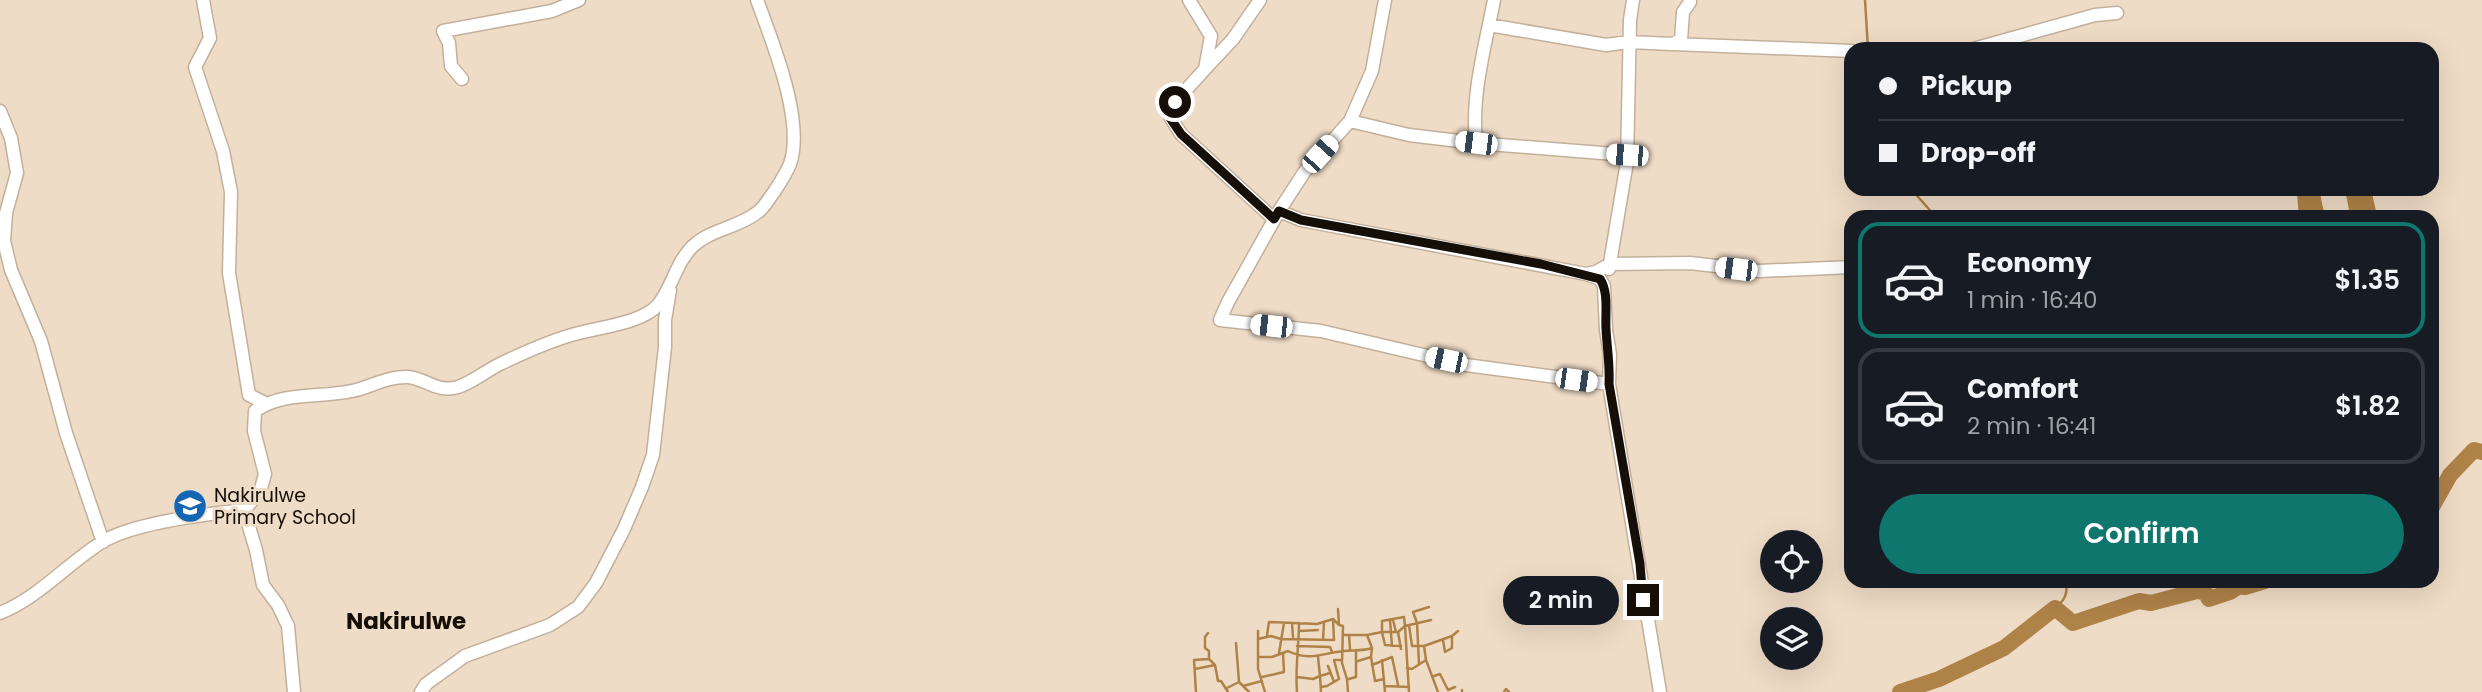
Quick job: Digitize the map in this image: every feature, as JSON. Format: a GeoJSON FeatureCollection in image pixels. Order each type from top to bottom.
{"type":"FeatureCollection","features":[{"type":"Feature","properties":{"kind":"street"},"geometry":{"type":"LineString","coordinates":[[203,0],[211,38],[195,66],[223,151],[231,192],[229,273],[249,395],[265,403]]}},
{"type":"Feature","properties":{"kind":"street"},"geometry":{"type":"LineString","coordinates":[[462,79],[451,66],[449,43],[443,31],[552,11],[579,0]]}},
{"type":"Feature","properties":{"kind":"street"},"geometry":{"type":"LineString","coordinates":[[0,613],[33,595],[103,542],[122,533],[174,520],[244,510],[260,492],[265,474],[254,431],[255,411],[265,403],[278,399],[354,391],[376,382],[406,377],[422,380],[437,389],[457,387],[502,363],[576,334],[643,316],[657,306],[694,246],[713,233],[738,225],[760,211],[780,184],[791,162],[791,110],[779,61],[757,0]]}},
{"type":"Feature","properties":{"kind":"street"},"geometry":{"type":"LineString","coordinates":[[1189,0],[1211,36],[1205,69]]}},
{"type":"Feature","properties":{"kind":"street"},"geometry":{"type":"LineString","coordinates":[[1261,0],[1233,39],[1175,102],[1168,115],[1181,134],[1276,215],[1586,274],[1600,279],[1604,286]]}},
{"type":"Feature","properties":{"kind":"street"},"geometry":{"type":"LineString","coordinates":[[1385,0],[1372,71],[1350,121],[1305,171],[1276,215],[1220,320],[1321,331],[1466,365],[1609,384]]}},
{"type":"Feature","properties":{"kind":"street"},"geometry":{"type":"LineString","coordinates":[[1476,143],[1474,126],[1479,73],[1494,0]]}},
{"type":"Feature","properties":{"kind":"street"},"geometry":{"type":"LineString","coordinates":[[1633,0],[1629,42],[1627,155],[1610,264],[1604,286],[1610,354],[1609,384],[1660,692]]}},
{"type":"Feature","properties":{"kind":"street"},"geometry":{"type":"LineString","coordinates":[[1672,44],[1681,40],[1683,12],[1690,2]]}},
{"type":"Feature","properties":{"kind":"street"},"geometry":{"type":"LineString","coordinates":[[1998,42],[2095,15],[2117,13]]}},
{"type":"Feature","properties":{"kind":"street"},"geometry":{"type":"LineString","coordinates":[[1489,25],[1606,45],[1629,42],[1844,51]]}},
{"type":"Feature","properties":{"kind":"street"},"geometry":{"type":"LineString","coordinates":[[0,111],[11,138],[16,165],[14,190],[6,213],[5,241],[11,270],[41,341],[66,433],[103,542]]}},
{"type":"Feature","properties":{"kind":"street"},"geometry":{"type":"LineString","coordinates":[[1350,121],[1409,135],[1627,155]]}},
{"type":"Feature","properties":{"kind":"street"},"geometry":{"type":"LineString","coordinates":[[1586,274],[1610,264],[1690,263],[1759,271],[1844,267]]}},
{"type":"Feature","properties":{"kind":"street"},"geometry":{"type":"LineString","coordinates":[[421,692],[426,684],[465,656],[550,625],[578,607],[596,583],[638,498],[653,455],[665,347],[665,320],[672,279]]}},
{"type":"Feature","properties":{"kind":"street"},"geometry":{"type":"LineString","coordinates":[[244,510],[263,585],[288,626],[294,692]]}},
{"type":"Feature","properties":{"kind":"shaded area"},"geometry":{"type":"Polygon","coordinates":[[[2297,196],[2320,196],[2324,210],[2298,210],[2297,196]]]}},
{"type":"Feature","properties":{"kind":"shaded area"},"geometry":{"type":"Polygon","coordinates":[[[2346,196],[2373,196],[2376,210],[2349,210],[2346,196]]]}},
{"type":"Feature","properties":{"kind":"waterway"},"geometry":{"type":"LineString","coordinates":[[1865,0],[1868,42]]}},
{"type":"Feature","properties":{"kind":"waterway"},"geometry":{"type":"LineString","coordinates":[[1917,196],[1930,210]]}},
{"type":"Feature","properties":{"kind":"waterway"},"geometry":{"type":"LineString","coordinates":[[2439,495],[2450,475],[2474,450],[2482,452]]}},
{"type":"Feature","properties":{"kind":"waterway"},"geometry":{"type":"LineString","coordinates":[[2055,608],[2065,596],[2067,588]]}},
{"type":"Feature","properties":{"kind":"waterway"},"geometry":{"type":"LineString","coordinates":[[1900,692],[1939,679],[2004,648],[2055,608],[2073,623],[2139,601],[2151,603],[2197,591],[2205,592],[2209,599],[2236,588]]}},
{"type":"Feature","properties":{"kind":"waterway"},"geometry":{"type":"LineString","coordinates":[[1419,664],[1417,623],[1413,612],[1429,607]]}},
{"type":"Feature","properties":{"kind":"waterway"},"geometry":{"type":"LineString","coordinates":[[1338,609],[1339,625],[1343,626],[1342,663],[1348,692]]}},
{"type":"Feature","properties":{"kind":"waterway"},"geometry":{"type":"LineString","coordinates":[[1367,635],[1382,632],[1382,621],[1404,617],[1405,626],[1431,620]]}},
{"type":"Feature","properties":{"kind":"waterway"},"geometry":{"type":"LineString","coordinates":[[1267,635],[1269,622],[1317,624],[1333,619],[1339,625]]}},
{"type":"Feature","properties":{"kind":"waterway"},"geometry":{"type":"LineString","coordinates":[[1258,639],[1271,636],[1281,639],[1334,640],[1333,619]]}},
{"type":"Feature","properties":{"kind":"waterway"},"geometry":{"type":"LineString","coordinates":[[1390,620],[1392,646]]}},
{"type":"Feature","properties":{"kind":"waterway"},"geometry":{"type":"LineString","coordinates":[[1393,620],[1396,632]]}},
{"type":"Feature","properties":{"kind":"waterway"},"geometry":{"type":"LineString","coordinates":[[1323,640],[1324,622]]}},
{"type":"Feature","properties":{"kind":"waterway"},"geometry":{"type":"LineString","coordinates":[[1279,653],[1284,623]]}},
{"type":"Feature","properties":{"kind":"waterway"},"geometry":{"type":"LineString","coordinates":[[1292,623],[1293,637]]}},
{"type":"Feature","properties":{"kind":"waterway"},"geometry":{"type":"LineString","coordinates":[[1297,692],[1299,623]]}},
{"type":"Feature","properties":{"kind":"waterway"},"geometry":{"type":"LineString","coordinates":[[1407,668],[1412,669],[1426,660],[1424,646],[1412,646],[1409,625]]}},
{"type":"Feature","properties":{"kind":"waterway"},"geometry":{"type":"LineString","coordinates":[[1405,626],[1409,692]]}},
{"type":"Feature","properties":{"kind":"waterway"},"geometry":{"type":"LineString","coordinates":[[1401,646],[1385,645],[1382,632],[1398,632],[1405,626]]}},
{"type":"Feature","properties":{"kind":"waterway"},"geometry":{"type":"LineString","coordinates":[[1300,631],[1318,630]]}},
{"type":"Feature","properties":{"kind":"waterway"},"geometry":{"type":"LineString","coordinates":[[1258,631],[1258,669],[1265,692]]}},
{"type":"Feature","properties":{"kind":"waterway"},"geometry":{"type":"LineString","coordinates":[[1424,646],[1452,636],[1458,631]]}},
{"type":"Feature","properties":{"kind":"waterway"},"geometry":{"type":"LineString","coordinates":[[1398,632],[1401,649]]}},
{"type":"Feature","properties":{"kind":"waterway"},"geometry":{"type":"LineString","coordinates":[[1196,692],[1194,660],[1209,659],[1209,651],[1205,648],[1205,637],[1208,633]]}},
{"type":"Feature","properties":{"kind":"waterway"},"geometry":{"type":"LineString","coordinates":[[1344,635],[1367,635],[1372,648],[1371,657],[1358,661]]}},
{"type":"Feature","properties":{"kind":"waterway"},"geometry":{"type":"LineString","coordinates":[[1349,635],[1350,649]]}},
{"type":"Feature","properties":{"kind":"waterway"},"geometry":{"type":"LineString","coordinates":[[1443,640],[1445,652],[1452,648],[1452,636]]}},
{"type":"Feature","properties":{"kind":"waterway"},"geometry":{"type":"LineString","coordinates":[[1236,643],[1239,682],[1249,692]]}},
{"type":"Feature","properties":{"kind":"waterway"},"geometry":{"type":"LineString","coordinates":[[1297,646],[1330,647],[1332,652]]}},
{"type":"Feature","properties":{"kind":"waterway"},"geometry":{"type":"LineString","coordinates":[[1258,657],[1272,657],[1288,651],[1303,656],[1316,656],[1372,648]]}},
{"type":"Feature","properties":{"kind":"waterway"},"geometry":{"type":"LineString","coordinates":[[1349,679],[1356,677],[1356,650]]}},
{"type":"Feature","properties":{"kind":"waterway"},"geometry":{"type":"LineString","coordinates":[[1262,677],[1284,672],[1283,653]]}},
{"type":"Feature","properties":{"kind":"waterway"},"geometry":{"type":"LineString","coordinates":[[1297,677],[1313,679],[1320,676],[1318,657]]}},
{"type":"Feature","properties":{"kind":"waterway"},"geometry":{"type":"LineString","coordinates":[[1371,657],[1375,681],[1384,679]]}},
{"type":"Feature","properties":{"kind":"waterway"},"geometry":{"type":"LineString","coordinates":[[1372,665],[1392,657],[1398,685]]}},
{"type":"Feature","properties":{"kind":"waterway"},"geometry":{"type":"LineString","coordinates":[[1209,659],[1215,665],[1218,681],[1221,681],[1228,692]]}},
{"type":"Feature","properties":{"kind":"waterway"},"geometry":{"type":"LineString","coordinates":[[1321,687],[1339,679],[1334,660],[1342,660]]}},
{"type":"Feature","properties":{"kind":"waterway"},"geometry":{"type":"LineString","coordinates":[[1382,660],[1385,692]]}},
{"type":"Feature","properties":{"kind":"waterway"},"geometry":{"type":"LineString","coordinates":[[1426,660],[1438,692]]}},
{"type":"Feature","properties":{"kind":"waterway"},"geometry":{"type":"LineString","coordinates":[[1195,669],[1215,665]]}},
{"type":"Feature","properties":{"kind":"waterway"},"geometry":{"type":"LineString","coordinates":[[1328,666],[1334,682]]}},
{"type":"Feature","properties":{"kind":"waterway"},"geometry":{"type":"LineString","coordinates":[[1321,692],[1320,676],[1330,673]]}},
{"type":"Feature","properties":{"kind":"waterway"},"geometry":{"type":"LineString","coordinates":[[1434,676],[1440,674],[1448,690],[1455,687]]}},
{"type":"Feature","properties":{"kind":"waterway"},"geometry":{"type":"LineString","coordinates":[[1243,686],[1262,681]]}},
{"type":"Feature","properties":{"kind":"waterway"},"geometry":{"type":"LineString","coordinates":[[1227,688],[1239,682]]}},
{"type":"Feature","properties":{"kind":"waterway"},"geometry":{"type":"LineString","coordinates":[[1385,686],[1409,687]]}},
{"type":"Feature","properties":{"kind":"waterway"},"geometry":{"type":"LineString","coordinates":[[1504,692],[1506,689],[1509,692]]}},
{"type":"Feature","properties":{"kind":"place","name":"Nakirulwe Primary School"},"geometry":{"type":"Point","coordinates":[190,506]}},
{"type":"Feature","properties":{"kind":"district","name":"Nakirulwe"},"geometry":{"type":"Point","coordinates":[406,621]}},
{"type":"Feature","properties":{"kind":"route"},"geometry":{"type":"LineString","coordinates":[[1175,102],[1168,115],[1181,134],[1274,219],[1279,211],[1301,220],[1541,264],[1600,279],[1604,286],[1606,302],[1609,384],[1640,564],[1643,600]]}}]}
